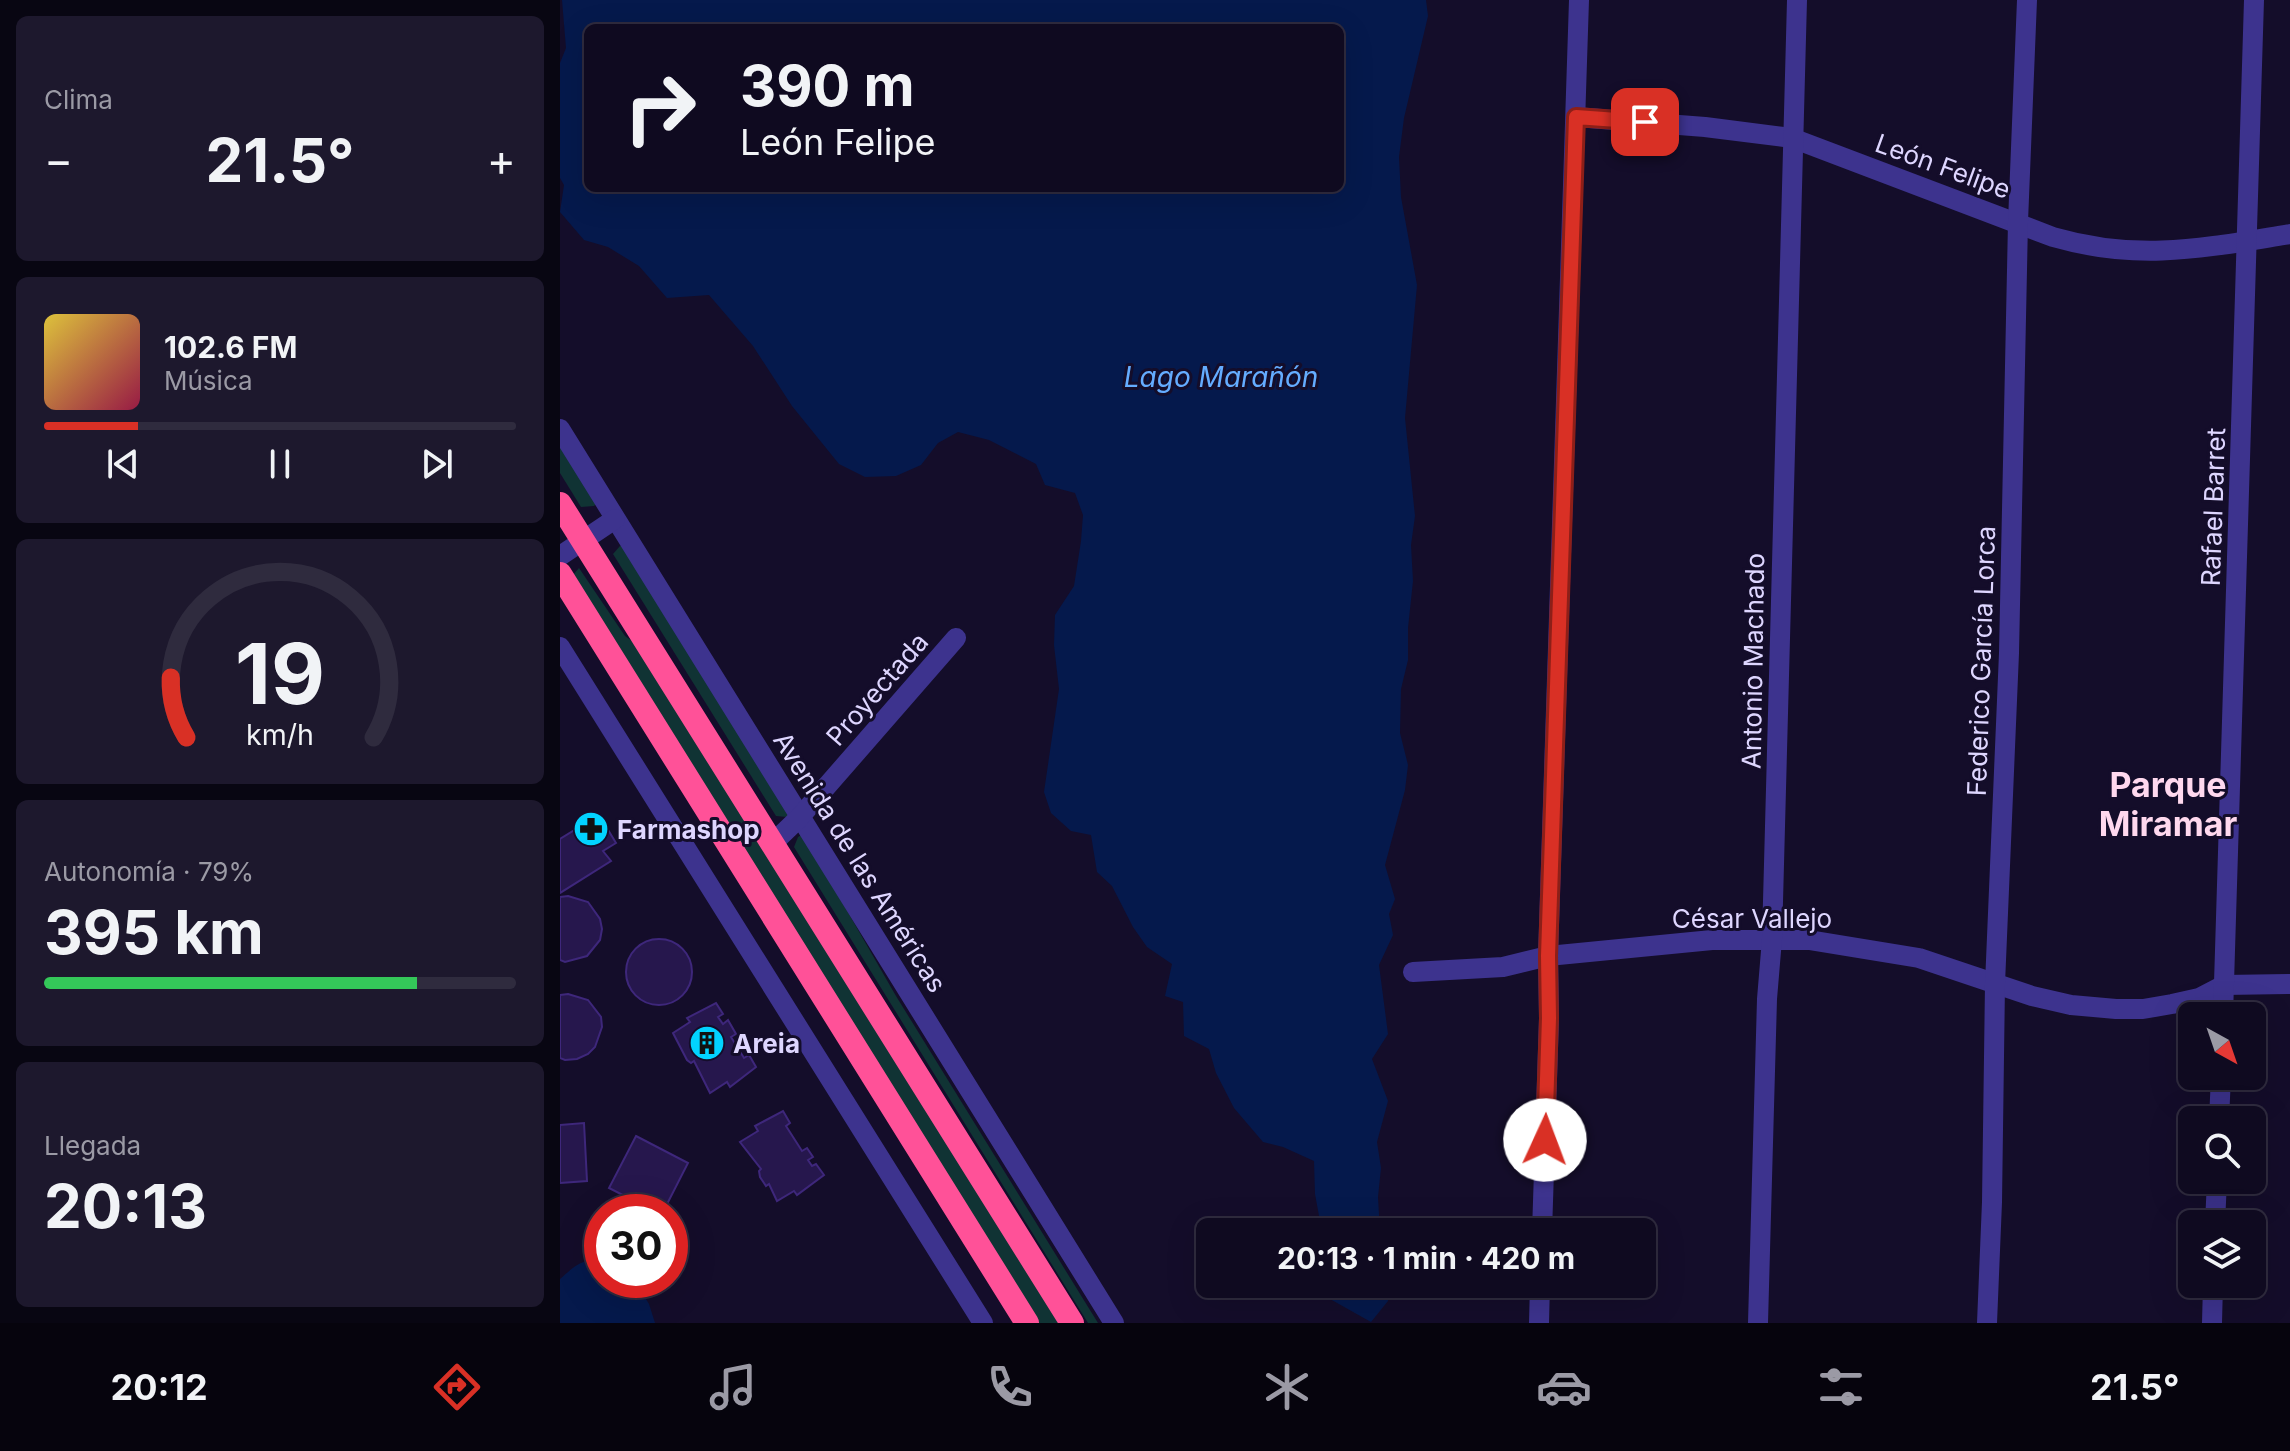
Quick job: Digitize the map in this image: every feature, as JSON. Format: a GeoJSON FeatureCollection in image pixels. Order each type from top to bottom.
{"type":"FeatureCollection","features":[{"type":"Feature","properties":{"kind":"highway"},"geometry":{"type":"LineString","coordinates":[[560,504],[1072,1323]]}},
{"type":"Feature","properties":{"kind":"highway"},"geometry":{"type":"LineString","coordinates":[[560,574],[1027,1323]]}},
{"type":"Feature","properties":{"kind":"street"},"geometry":{"type":"LineString","coordinates":[[1542,1218],[1579,0]]}},
{"type":"Feature","properties":{"kind":"street","name":"Antonio Machado"},"geometry":{"type":"LineString","coordinates":[[1758,1323],[1767,999],[1772,939],[1797,0]]}},
{"type":"Feature","properties":{"kind":"street","name":"Federico García Lorca"},"geometry":{"type":"LineString","coordinates":[[1987,1323],[2027,0]]}},
{"type":"Feature","properties":{"kind":"street","name":"Rafael Barret"},"geometry":{"type":"LineString","coordinates":[[2223,1002],[2254,0]]}},
{"type":"Feature","properties":{"kind":"street","name":"León Felipe"},"geometry":{"type":"LineString","coordinates":[[1576,117],[1705,127],[1792,138],[2053,237],[2088,247],[2126,252],[2205,247],[2290,234]]}},
{"type":"Feature","properties":{"kind":"street","name":"Avenida de las Américas"},"geometry":{"type":"LineString","coordinates":[[560,429],[1114,1323]]}},
{"type":"Feature","properties":{"kind":"street"},"geometry":{"type":"LineString","coordinates":[[560,556],[615,519]]}},
{"type":"Feature","properties":{"kind":"street","name":"Proyectada"},"geometry":{"type":"LineString","coordinates":[[773,843],[799,818],[956,638]]}},
{"type":"Feature","properties":{"kind":"street"},"geometry":{"type":"LineString","coordinates":[[560,647],[983,1323]]}},
{"type":"Feature","properties":{"kind":"street","name":"César Vallejo"},"geometry":{"type":"LineString","coordinates":[[1413,972],[1503,967],[1548,956],[1712,940],[1772,939],[1809,940],[1884,950],[2071,1005],[2143,1009],[2199,998],[2224,985]]}},
{"type":"Feature","properties":{"kind":"street"},"geometry":{"type":"LineString","coordinates":[[2224,985],[2290,984]]}},
{"type":"Feature","properties":{"kind":"street"},"geometry":{"type":"LineString","coordinates":[[1539,1323],[1540,1298]]}},
{"type":"Feature","properties":{"kind":"street"},"geometry":{"type":"LineString","coordinates":[[2212,1323],[2213,1298]]}},
{"type":"Feature","properties":{"kind":"green space"},"geometry":{"type":"Polygon","coordinates":[[[560,442],[597,503],[594,506],[581,507],[560,473],[560,442]]]}},
{"type":"Feature","properties":{"kind":"green space"},"geometry":{"type":"Polygon","coordinates":[[[624,546],[790,814],[787,817],[776,816],[613,554],[624,546]]]}},
{"type":"Feature","properties":{"kind":"green space"},"geometry":{"type":"Polygon","coordinates":[[[579,568],[625,636],[639,646],[1059,1323],[1038,1323],[573,575],[579,568]]]}},
{"type":"Feature","properties":{"kind":"green space"},"geometry":{"type":"Polygon","coordinates":[[[803,834],[896,996],[1098,1323],[1088,1323],[794,847],[798,837],[803,834]]]}},
{"type":"Feature","properties":{"kind":"water","name":"Lago Marañón"},"geometry":{"type":"Polygon","coordinates":[[[562,0],[1426,0],[1428,16],[1404,118],[1399,157],[1401,197],[1417,285],[1405,418],[1415,516],[1411,545],[1413,581],[1408,660],[1401,689],[1400,733],[1408,765],[1405,790],[1385,865],[1395,899],[1389,914],[1393,935],[1379,965],[1388,1034],[1372,1059],[1388,1101],[1377,1142],[1381,1168],[1379,1218],[1319,1218],[1314,1161],[1263,1142],[1234,1108],[1216,1073],[1209,1049],[1184,1036],[1183,1002],[1165,996],[1172,964],[1147,947],[1112,886],[1097,872],[1091,835],[1071,831],[1051,813],[1044,792],[1059,689],[1054,645],[1055,615],[1074,586],[1083,515],[1075,493],[1045,485],[1036,464],[989,440],[958,432],[938,443],[921,465],[896,476],[865,477],[839,464],[792,406],[753,346],[709,295],[667,298],[639,266],[608,247],[584,240],[560,212],[564,185],[560,178],[560,63],[566,48],[562,0]]]}},
{"type":"Feature","properties":{"kind":"water"},"geometry":{"type":"Polygon","coordinates":[[[584,1262],[584,1298],[645,1298],[655,1323],[560,1323],[560,1279],[584,1262]]]}},
{"type":"Feature","properties":{"kind":"water"},"geometry":{"type":"Polygon","coordinates":[[[1388,1298],[1388,1301],[1371,1322],[1330,1299],[1388,1298]]]}},
{"type":"Feature","properties":{"kind":"building"},"geometry":{"type":"Polygon","coordinates":[[[599,815],[616,843],[603,851],[611,861],[560,893],[560,839],[599,815]]]}},
{"type":"Feature","properties":{"kind":"building"},"geometry":{"type":"Polygon","coordinates":[[[560,897],[588,902],[600,919],[602,929],[600,940],[587,956],[565,962],[560,960],[560,897]]]}},
{"type":"Feature","properties":{"kind":"building"},"geometry":{"type":"Polygon","coordinates":[[[659,939],[672,942],[682,949],[689,959],[692,972],[689,985],[682,995],[672,1002],[659,1005],[646,1002],[636,995],[629,985],[626,972],[629,959],[636,949],[646,942],[659,939]]]}},
{"type":"Feature","properties":{"kind":"building"},"geometry":{"type":"Polygon","coordinates":[[[560,995],[588,1000],[601,1017],[602,1027],[595,1047],[588,1054],[565,1060],[560,1058],[560,995]]]}},
{"type":"Feature","properties":{"kind":"building","name":"Areia"},"geometry":{"type":"Polygon","coordinates":[[[716,1003],[723,1014],[718,1017],[723,1024],[728,1020],[736,1034],[731,1037],[744,1058],[749,1055],[756,1067],[730,1087],[727,1082],[710,1093],[694,1061],[691,1063],[687,1060],[673,1033],[690,1022],[687,1018],[716,1003]]]}},
{"type":"Feature","properties":{"kind":"building"},"geometry":{"type":"Polygon","coordinates":[[[783,1111],[790,1123],[786,1126],[802,1151],[807,1148],[813,1157],[808,1160],[812,1166],[816,1164],[824,1175],[797,1195],[794,1191],[777,1201],[769,1184],[766,1186],[760,1177],[761,1169],[740,1142],[758,1131],[755,1126],[783,1111]]]}},
{"type":"Feature","properties":{"kind":"building"},"geometry":{"type":"Polygon","coordinates":[[[584,1123],[587,1181],[560,1183],[560,1125],[584,1123]]]}},
{"type":"Feature","properties":{"kind":"building"},"geometry":{"type":"Polygon","coordinates":[[[636,1136],[688,1163],[672,1194],[621,1194],[609,1188],[636,1136]]]}},
{"type":"Feature","properties":{"kind":"place","name":"Farmashop"},"geometry":{"type":"Point","coordinates":[591,829]}},
{"type":"Feature","properties":{"kind":"place","name":"Areia"},"geometry":{"type":"Point","coordinates":[707,1043]}},
{"type":"Feature","properties":{"kind":"district","name":"Parque Miramar"},"geometry":{"type":"Point","coordinates":[2168,804]}},
{"type":"Feature","properties":{"kind":"route"},"geometry":{"type":"LineString","coordinates":[[1545,1140],[1548,956],[1576,117],[1645,122]]}}]}
